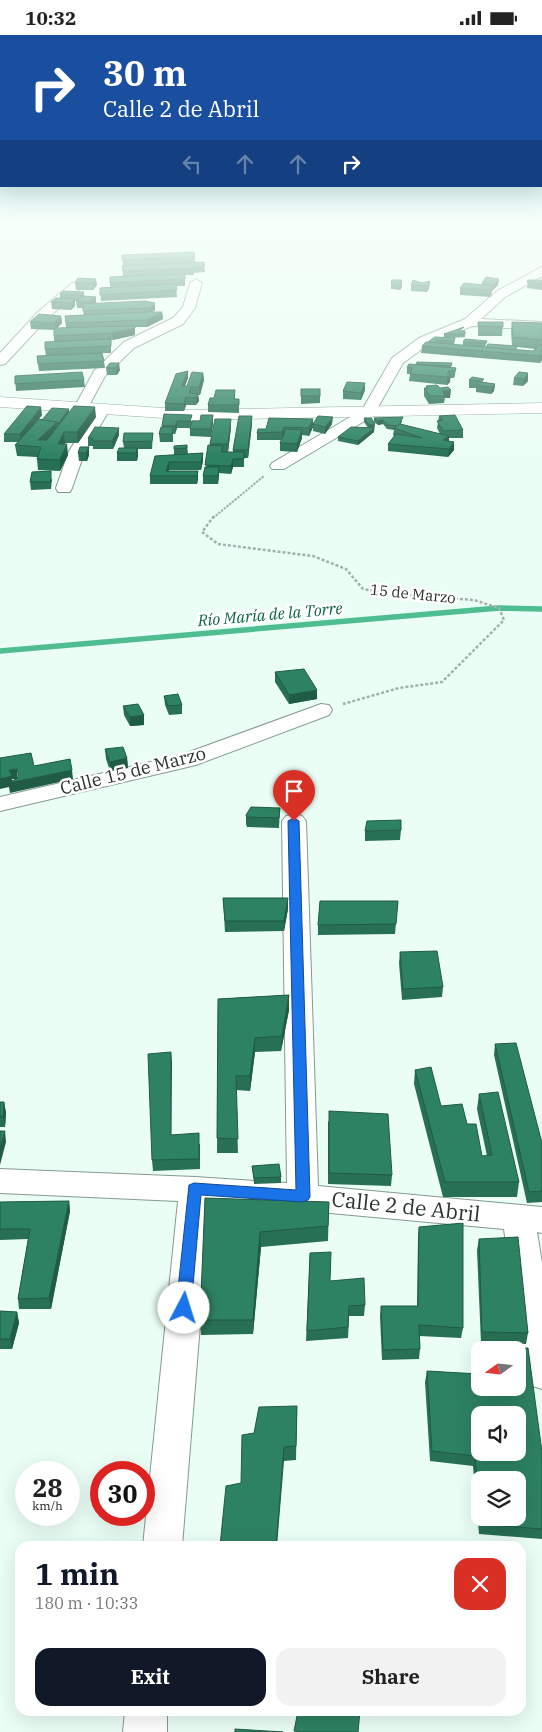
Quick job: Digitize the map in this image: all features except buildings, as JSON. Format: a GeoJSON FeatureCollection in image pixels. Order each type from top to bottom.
{"type":"FeatureCollection","features":[{"type":"Feature","properties":{"kind":"main road"},"geometry":{"type":"LineString","coordinates":[[0,402],[194,415],[542,408]]}},
{"type":"Feature","properties":{"kind":"street"},"geometry":{"type":"LineString","coordinates":[[0,361],[60,299]]}},
{"type":"Feature","properties":{"kind":"street"},"geometry":{"type":"LineString","coordinates":[[81,408],[99,374],[129,345],[178,321],[189,308],[191,299]]}},
{"type":"Feature","properties":{"kind":"street"},"geometry":{"type":"LineString","coordinates":[[278,466],[368,413],[397,361],[424,341],[470,322],[495,299]]}},
{"type":"Feature","properties":{"kind":"street"},"geometry":{"type":"LineString","coordinates":[[470,322],[542,326]]}},
{"type":"Feature","properties":{"kind":"street"},"geometry":{"type":"LineString","coordinates":[[64,488],[77,451],[103,409]]}},
{"type":"Feature","properties":{"kind":"street","name":"Calle 15 de Marzo"},"geometry":{"type":"LineString","coordinates":[[0,804],[188,760],[321,710]]}},
{"type":"Feature","properties":{"kind":"street"},"geometry":{"type":"LineString","coordinates":[[294,821],[303,1197]]}},
{"type":"Feature","properties":{"kind":"street","name":"Calle 2 de Abril"},"geometry":{"type":"LineString","coordinates":[[0,1181],[194,1189],[303,1197],[531,1220]]}},
{"type":"Feature","properties":{"kind":"street"},"geometry":{"type":"LineString","coordinates":[[162,1541],[194,1189]]}},
{"type":"Feature","properties":{"kind":"street"},"geometry":{"type":"LineString","coordinates":[[531,1220],[542,1374]]}},
{"type":"Feature","properties":{"kind":"street"},"geometry":{"type":"LineString","coordinates":[[145,1732],[146,1716]]}},
{"type":"Feature","properties":{"kind":"path","name":"15 de Marzo"},"geometry":{"type":"LineString","coordinates":[[278,466],[217,513],[202,532],[218,544],[313,556],[346,569],[363,589],[392,594],[474,600],[499,608],[504,620],[442,683],[399,688],[321,710]]}},
{"type":"Feature","properties":{"kind":"waterway","name":"Río María de la Torre"},"geometry":{"type":"LineString","coordinates":[[0,651],[499,608],[542,609]]}},
{"type":"Feature","properties":{"kind":"route"},"geometry":{"type":"LineString","coordinates":[[184,1308],[194,1189],[303,1197],[294,821]]}}]}
